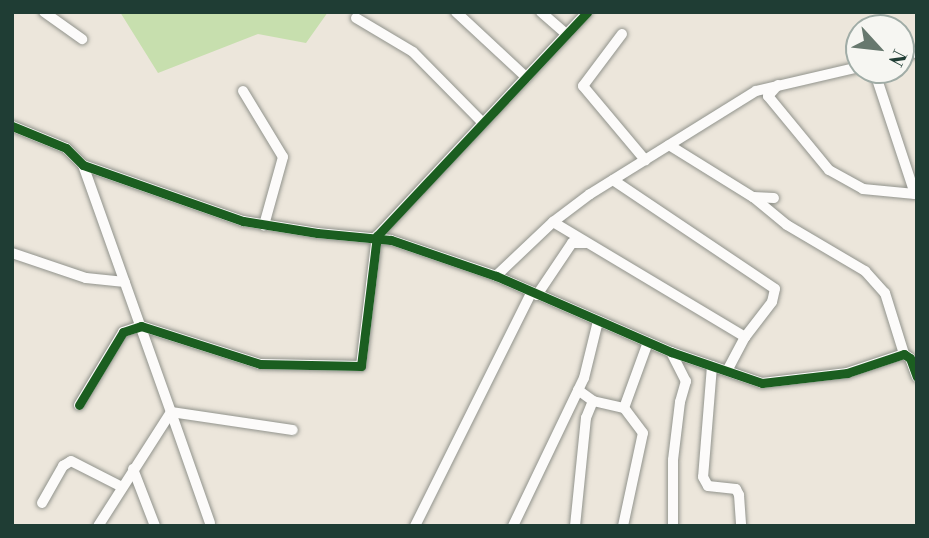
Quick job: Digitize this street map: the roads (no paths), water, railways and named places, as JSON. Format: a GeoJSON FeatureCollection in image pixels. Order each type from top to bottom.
{"type":"FeatureCollection","features":[{"type":"Feature","properties":{"kind":"street"},"geometry":{"type":"LineString","coordinates":[[44,12],[82,39]]}},
{"type":"Feature","properties":{"kind":"street"},"geometry":{"type":"LineString","coordinates":[[456,12],[526,77]]}},
{"type":"Feature","properties":{"kind":"street"},"geometry":{"type":"LineString","coordinates":[[541,12],[566,34]]}},
{"type":"Feature","properties":{"kind":"street"},"geometry":{"type":"LineString","coordinates":[[79,405],[123,332],[141,326],[260,364],[361,366],[377,236],[587,12]]}},
{"type":"Feature","properties":{"kind":"street"},"geometry":{"type":"LineString","coordinates":[[356,18],[413,51],[483,123]]}},
{"type":"Feature","properties":{"kind":"street"},"geometry":{"type":"LineString","coordinates":[[622,34],[583,86],[645,160]]}},
{"type":"Feature","properties":{"kind":"street"},"geometry":{"type":"LineString","coordinates":[[496,276],[553,222],[613,180],[756,91],[845,70]]}},
{"type":"Feature","properties":{"kind":"street"},"geometry":{"type":"LineString","coordinates":[[778,85],[768,96],[829,170],[863,188],[915,194],[879,84]]}},
{"type":"Feature","properties":{"kind":"street"},"geometry":{"type":"LineString","coordinates":[[243,91],[282,157],[264,225]]}},
{"type":"Feature","properties":{"kind":"street"},"geometry":{"type":"LineString","coordinates":[[13,130],[66,148],[83,165],[210,523]]}},
{"type":"Feature","properties":{"kind":"street"},"geometry":{"type":"LineString","coordinates":[[669,145],[754,197],[787,225],[865,271],[885,293],[904,354],[910,358],[917,377]]}},
{"type":"Feature","properties":{"kind":"street"},"geometry":{"type":"LineString","coordinates":[[83,165],[243,221],[317,233],[377,236],[496,276],[671,352],[762,383],[847,373],[904,354]]}},
{"type":"Feature","properties":{"kind":"street"},"geometry":{"type":"LineString","coordinates":[[613,180],[775,289],[772,302],[745,337],[727,371]]}},
{"type":"Feature","properties":{"kind":"street"},"geometry":{"type":"LineString","coordinates":[[754,197],[774,198]]}},
{"type":"Feature","properties":{"kind":"street"},"geometry":{"type":"LineString","coordinates":[[553,222],[745,337]]}},
{"type":"Feature","properties":{"kind":"street"},"geometry":{"type":"LineString","coordinates":[[415,525],[534,294],[572,243],[589,243]]}},
{"type":"Feature","properties":{"kind":"street"},"geometry":{"type":"LineString","coordinates":[[12,253],[86,278],[125,282]]}},
{"type":"Feature","properties":{"kind":"street"},"geometry":{"type":"LineString","coordinates":[[513,526],[584,378],[598,321]]}},
{"type":"Feature","properties":{"kind":"street"},"geometry":{"type":"LineString","coordinates":[[624,408],[648,342]]}},
{"type":"Feature","properties":{"kind":"street"},"geometry":{"type":"LineString","coordinates":[[671,352],[686,381],[680,402],[673,460],[673,526]]}},
{"type":"Feature","properties":{"kind":"street"},"geometry":{"type":"LineString","coordinates":[[712,366],[703,477],[708,486],[736,489],[739,495],[741,526]]}},
{"type":"Feature","properties":{"kind":"street"},"geometry":{"type":"LineString","coordinates":[[578,390],[593,401],[624,408],[643,433],[623,526]]}},
{"type":"Feature","properties":{"kind":"street"},"geometry":{"type":"LineString","coordinates":[[575,526],[586,418],[593,401]]}},
{"type":"Feature","properties":{"kind":"street"},"geometry":{"type":"LineString","coordinates":[[171,412],[293,430]]}},
{"type":"Feature","properties":{"kind":"street"},"geometry":{"type":"LineString","coordinates":[[98,526],[171,412]]}},
{"type":"Feature","properties":{"kind":"street"},"geometry":{"type":"LineString","coordinates":[[42,503],[63,466],[71,461],[122,487]]}},
{"type":"Feature","properties":{"kind":"street"},"geometry":{"type":"LineString","coordinates":[[133,469],[155,526]]}}]}
